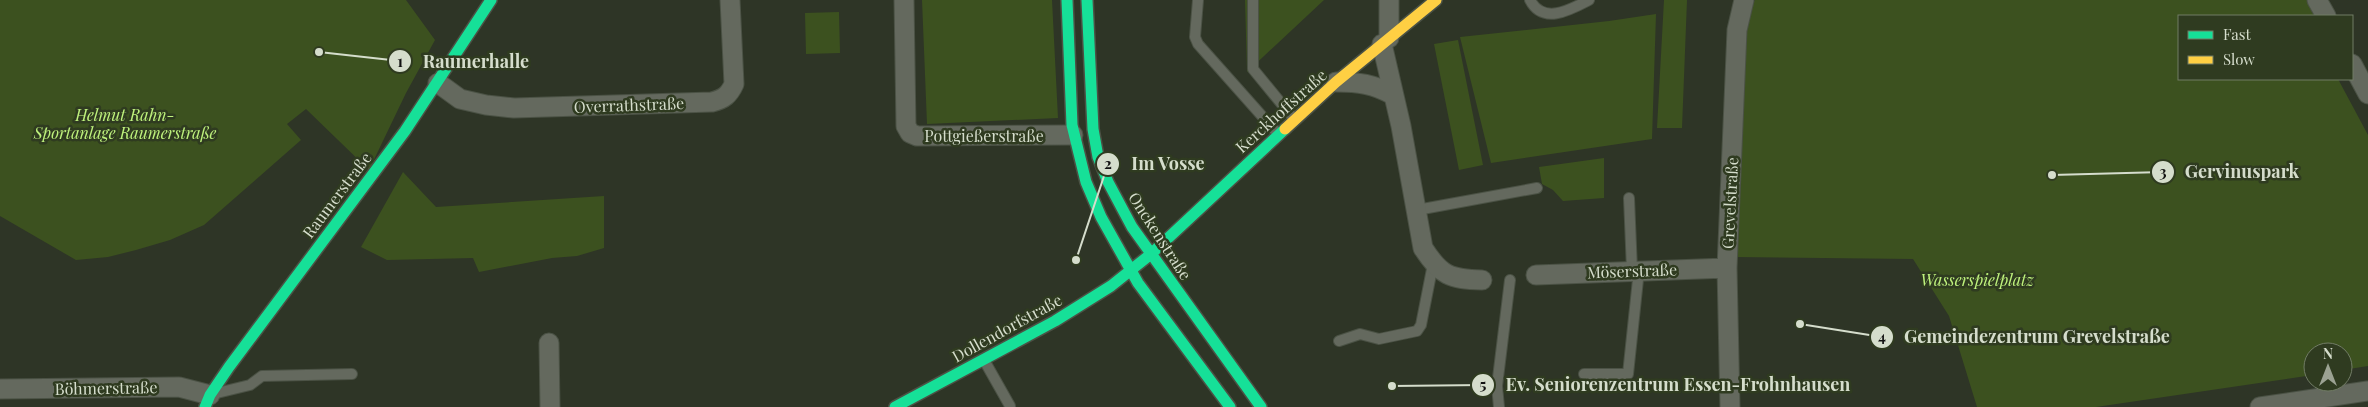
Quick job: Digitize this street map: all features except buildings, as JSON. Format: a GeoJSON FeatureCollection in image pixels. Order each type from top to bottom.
{"type":"FeatureCollection","features":[{"type":"Feature","properties":{"kind":"street","name":"Raumerstraße"},"geometry":{"type":"LineString","coordinates":[[208,401],[229,367],[405,131],[491,0]]}},
{"type":"Feature","properties":{"kind":"street","name":"Overrathstraße"},"geometry":{"type":"LineString","coordinates":[[438,83],[460,99],[486,105],[514,108],[648,105],[712,102],[723,99],[729,94],[734,84],[730,0]]}},
{"type":"Feature","properties":{"kind":"street","name":"Pottgießerstraße"},"geometry":{"type":"LineString","coordinates":[[904,0],[906,126],[910,134],[917,136],[1073,135]]}},
{"type":"Feature","properties":{"kind":"street"},"geometry":{"type":"LineString","coordinates":[[1066,0],[1073,135],[1081,166],[1097,211],[1130,271],[1156,312],[1230,407]]}},
{"type":"Feature","properties":{"kind":"street","name":"Onckenstraße"},"geometry":{"type":"LineString","coordinates":[[1088,0],[1093,129],[1098,157],[1119,206],[1151,254],[1261,407]]}},
{"type":"Feature","properties":{"kind":"street"},"geometry":{"type":"LineString","coordinates":[[1389,0],[1386,41],[1393,96],[1401,126],[1423,248],[1433,264],[1449,277],[1482,280]]}},
{"type":"Feature","properties":{"kind":"street","name":"Kerckhoffstraße"},"geometry":{"type":"LineString","coordinates":[[1130,271],[1151,254],[1336,82],[1434,0]]}},
{"type":"Feature","properties":{"kind":"street","name":"Grevelstraße"},"geometry":{"type":"LineString","coordinates":[[1730,407],[1727,268],[1737,30],[1744,0]]}},
{"type":"Feature","properties":{"kind":"street"},"geometry":{"type":"LineString","coordinates":[[2353,66],[2368,94]]}},
{"type":"Feature","properties":{"kind":"street"},"geometry":{"type":"LineString","coordinates":[[1336,82],[1360,82],[1378,86],[1393,96]]}},
{"type":"Feature","properties":{"kind":"street","name":"Möserstraße"},"geometry":{"type":"LineString","coordinates":[[1536,275],[1727,268]]}},
{"type":"Feature","properties":{"kind":"street","name":"Dollendorfstraße"},"geometry":{"type":"LineString","coordinates":[[895,407],[984,360],[1097,296],[1130,271]]}},
{"type":"Feature","properties":{"kind":"street"},"geometry":{"type":"LineString","coordinates":[[549,343],[550,407]]}},
{"type":"Feature","properties":{"kind":"street","name":"Böhmerstraße"},"geometry":{"type":"LineString","coordinates":[[0,389],[179,386],[208,401]]}},
{"type":"Feature","properties":{"kind":"street"},"geometry":{"type":"LineString","coordinates":[[2260,407],[2368,391]]}},
{"type":"Feature","properties":{"kind":"lane"},"geometry":{"type":"LineString","coordinates":[[1198,0],[1195,37],[1198,44],[1278,134]]}},
{"type":"Feature","properties":{"kind":"lane"},"geometry":{"type":"LineString","coordinates":[[1253,0],[1253,69],[1295,120]]}},
{"type":"Feature","properties":{"kind":"lane"},"geometry":{"type":"LineString","coordinates":[[1530,0],[1535,9],[1541,13],[1568,11],[1589,0]]}},
{"type":"Feature","properties":{"kind":"lane"},"geometry":{"type":"LineString","coordinates":[[1417,210],[1536,188]]}},
{"type":"Feature","properties":{"kind":"lane"},"geometry":{"type":"LineString","coordinates":[[1584,374],[1628,374],[1636,270],[1630,198]]}},
{"type":"Feature","properties":{"kind":"lane"},"geometry":{"type":"LineString","coordinates":[[1339,341],[1360,334],[1379,339],[1417,331],[1421,325],[1433,264]]}},
{"type":"Feature","properties":{"kind":"lane"},"geometry":{"type":"LineString","coordinates":[[1499,407],[1497,386],[1510,280]]}},
{"type":"Feature","properties":{"kind":"lane"},"geometry":{"type":"LineString","coordinates":[[984,360],[1010,406]]}},
{"type":"Feature","properties":{"kind":"lane"},"geometry":{"type":"LineString","coordinates":[[208,401],[250,385],[262,376],[352,374]]}},
{"type":"Feature","properties":{"kind":"green space","name":"Helmut Rahn- Sportanlage Raumerstraße"},"geometry":{"type":"Polygon","coordinates":[[[0,0],[406,0],[435,40],[406,93],[369,170],[306,109],[287,124],[301,140],[204,225],[170,240],[136,250],[108,257],[76,260],[0,216],[0,0]]]}},
{"type":"Feature","properties":{"kind":"green space"},"geometry":{"type":"Polygon","coordinates":[[[922,0],[1052,0],[1058,118],[927,124],[922,0]]]}},
{"type":"Feature","properties":{"kind":"green space"},"geometry":{"type":"Polygon","coordinates":[[[1245,0],[1324,0],[1247,72],[1245,0]]]}},
{"type":"Feature","properties":{"kind":"green space"},"geometry":{"type":"Polygon","coordinates":[[[1664,0],[1687,0],[1682,128],[1657,128],[1664,0]]]}},
{"type":"Feature","properties":{"kind":"green space","name":"Wasserspielplatz"},"geometry":{"type":"Polygon","coordinates":[[[1755,0],[2315,0],[2323,15],[2178,15],[2178,80],[2339,80],[2368,135],[2368,366],[2353,368],[2353,342],[2303,342],[2303,376],[2096,407],[1977,407],[1949,316],[1913,259],[1734,257],[1744,31],[1750,7],[1755,0]]]}},
{"type":"Feature","properties":{"kind":"green space"},"geometry":{"type":"Polygon","coordinates":[[[839,12],[840,53],[806,54],[805,13],[839,12]]]}},
{"type":"Feature","properties":{"kind":"green space"},"geometry":{"type":"Polygon","coordinates":[[[1656,14],[1652,139],[1491,163],[1460,37],[1656,14]]]}},
{"type":"Feature","properties":{"kind":"green space"},"geometry":{"type":"Polygon","coordinates":[[[1458,40],[1483,165],[1459,170],[1434,44],[1458,40]]]}},
{"type":"Feature","properties":{"kind":"green space"},"geometry":{"type":"Polygon","coordinates":[[[1604,158],[1604,198],[1563,201],[1553,190],[1542,184],[1539,167],[1604,158]]]}},
{"type":"Feature","properties":{"kind":"green space"},"geometry":{"type":"Polygon","coordinates":[[[403,172],[436,207],[604,196],[604,248],[577,256],[552,258],[479,272],[473,258],[387,260],[361,247],[403,172]]]}},
{"type":"Feature","properties":{"kind":"traffic: fast"},"geometry":{"type":"LineString","coordinates":[[205,407],[210,395],[229,367],[405,131],[491,0]]}},
{"type":"Feature","properties":{"kind":"traffic: fast"},"geometry":{"type":"LineString","coordinates":[[1067,0],[1072,125],[1086,182],[1101,217],[1138,283],[1230,407]]}},
{"type":"Feature","properties":{"kind":"traffic: fast"},"geometry":{"type":"LineString","coordinates":[[1087,0],[1093,129],[1098,157],[1108,182],[1132,227],[1261,407]]}},
{"type":"Feature","properties":{"kind":"traffic: fast"},"geometry":{"type":"LineString","coordinates":[[895,407],[1055,321],[1111,286],[1151,254],[1285,129]]}},
{"type":"Feature","properties":{"kind":"traffic: slow"},"geometry":{"type":"LineString","coordinates":[[1285,129],[1336,82],[1436,0]]}},
{"type":"Feature","properties":{"kind":"place","name":"Raumerhalle"},"geometry":{"type":"Point","coordinates":[319,52]}},
{"type":"Feature","properties":{"kind":"place","name":"Gervinuspark"},"geometry":{"type":"Point","coordinates":[2052,175]}},
{"type":"Feature","properties":{"kind":"place","name":"Im Vosse"},"geometry":{"type":"Point","coordinates":[1076,260]}},
{"type":"Feature","properties":{"kind":"place","name":"Gemeindezentrum Grevelstraße"},"geometry":{"type":"Point","coordinates":[1800,324]}},
{"type":"Feature","properties":{"kind":"place","name":"Ev. Seniorenzentrum Essen-Frohnhausen"},"geometry":{"type":"Point","coordinates":[1392,386]}}]}
